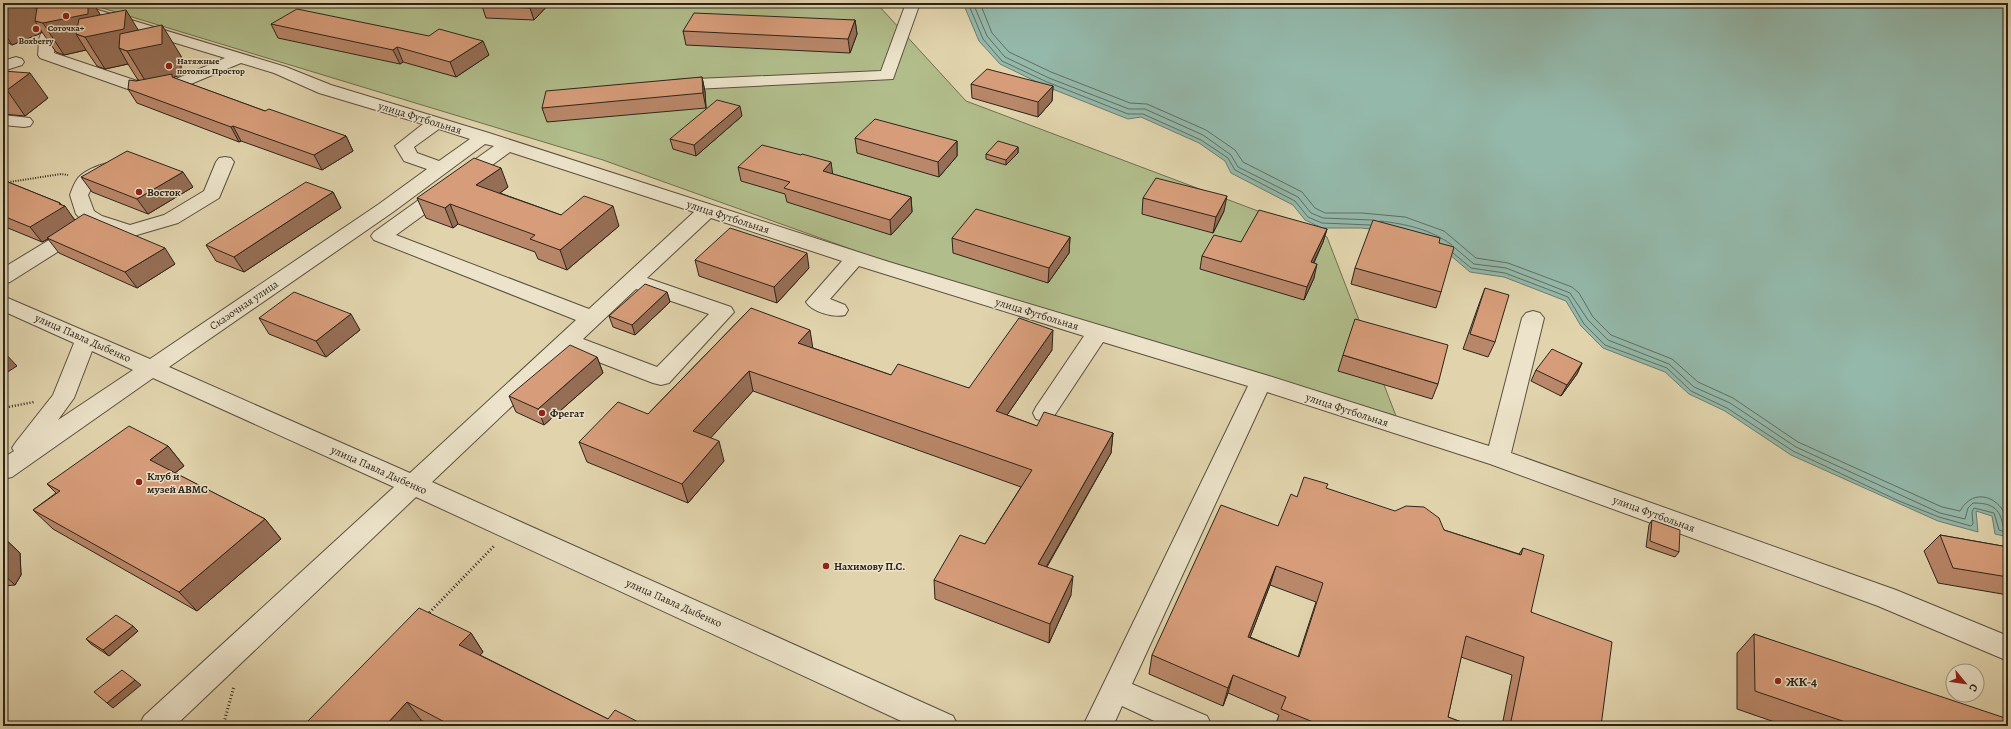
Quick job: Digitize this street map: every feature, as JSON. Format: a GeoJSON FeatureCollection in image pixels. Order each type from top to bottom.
{"type":"FeatureCollection","features":[{"type":"Feature","properties":{"kind":"street","name":"улица Футбольная"},"geometry":{"type":"LineString","coordinates":[[59,3],[280,70],[325,88],[435,124],[483,137],[856,258],[1261,382],[1498,458],[1887,598],[2008,649]]}},
{"type":"Feature","properties":{"kind":"street"},"geometry":{"type":"LineString","coordinates":[[659,86],[887,76],[913,3]]}},
{"type":"Feature","properties":{"kind":"street"},"geometry":{"type":"LineString","coordinates":[[101,16],[48,35],[46,55],[145,89],[180,83],[239,58]]}},
{"type":"Feature","properties":{"kind":"street"},"geometry":{"type":"LineString","coordinates":[[3,120],[24,122]]}},
{"type":"Feature","properties":{"kind":"street"},"geometry":{"type":"LineString","coordinates":[[435,124],[404,146],[410,157],[441,168]]}},
{"type":"Feature","properties":{"kind":"street","name":"Сказочная улица"},"geometry":{"type":"LineString","coordinates":[[8,466],[386,208],[483,137]]}},
{"type":"Feature","properties":{"kind":"street"},"geometry":{"type":"LineString","coordinates":[[508,145],[381,236],[591,318]]}},
{"type":"Feature","properties":{"kind":"street"},"geometry":{"type":"LineString","coordinates":[[120,162],[86,180],[80,195],[86,214],[95,220],[130,231],[171,219],[212,194],[225,162]]}},
{"type":"Feature","properties":{"kind":"street"},"geometry":{"type":"LineString","coordinates":[[154,726],[412,484],[708,210]]}},
{"type":"Feature","properties":{"kind":"street"},"geometry":{"type":"LineString","coordinates":[[3,278],[95,220]]}},
{"type":"Feature","properties":{"kind":"street"},"geometry":{"type":"LineString","coordinates":[[838,310],[816,302],[856,258]]}},
{"type":"Feature","properties":{"kind":"street"},"geometry":{"type":"LineString","coordinates":[[566,341],[661,377],[724,312],[632,280]]}},
{"type":"Feature","properties":{"kind":"street","name":"улица Павла Дыбенко"},"geometry":{"type":"LineString","coordinates":[[3,303],[412,484],[943,726]]}},
{"type":"Feature","properties":{"kind":"street"},"geometry":{"type":"LineString","coordinates":[[1498,458],[1533,318]]}},
{"type":"Feature","properties":{"kind":"street"},"geometry":{"type":"LineString","coordinates":[[1044,413],[1098,332]]}},
{"type":"Feature","properties":{"kind":"street"},"geometry":{"type":"LineString","coordinates":[[8,466],[63,398],[86,340]]}},
{"type":"Feature","properties":{"kind":"street"},"geometry":{"type":"LineString","coordinates":[[1098,726],[1261,382]]}},
{"type":"Feature","properties":{"kind":"street"},"geometry":{"type":"LineString","coordinates":[[1116,690],[1197,726]]}},
{"type":"Feature","properties":{"kind":"path"},"geometry":{"type":"LineString","coordinates":[[3,183],[61,174],[86,180]]}},
{"type":"Feature","properties":{"kind":"path"},"geometry":{"type":"LineString","coordinates":[[422,619],[510,529]]}},
{"type":"Feature","properties":{"kind":"green space"},"geometry":{"type":"Polygon","coordinates":[[[86,3],[810,3],[879,6],[966,101],[1327,237],[1396,416],[884,261],[603,160],[86,3]]]}},
{"type":"Feature","properties":{"kind":"water"},"geometry":{"type":"Polygon","coordinates":[[[963,3],[2008,3],[2008,537],[1995,534],[1992,516],[1976,511],[1978,532],[1938,521],[1791,455],[1725,411],[1689,394],[1665,372],[1603,348],[1581,326],[1566,301],[1504,277],[1470,272],[1436,243],[1400,232],[1361,228],[1322,228],[1305,220],[1293,205],[1231,173],[1225,161],[1199,143],[1141,117],[1128,119],[1045,86],[1000,64],[979,41],[963,3]]]}},
{"type":"Feature","properties":{"kind":"building"},"geometry":{"type":"Polygon","coordinates":[[[3,3],[19,3],[3,9],[3,3]]]}},
{"type":"Feature","properties":{"kind":"building"},"geometry":{"type":"Polygon","coordinates":[[[59,3],[88,3],[88,14],[43,23],[35,21],[37,8],[59,3]]]}},
{"type":"Feature","properties":{"kind":"building"},"geometry":{"type":"Polygon","coordinates":[[[484,3],[535,3],[530,8],[482,6],[484,3]]]}},
{"type":"Feature","properties":{"kind":"building"},"geometry":{"type":"Polygon","coordinates":[[[297,9],[429,36],[439,29],[483,41],[450,62],[397,47],[393,50],[271,24],[297,9]]]}},
{"type":"Feature","properties":{"kind":"building"},"geometry":{"type":"Polygon","coordinates":[[[126,10],[124,29],[85,37],[76,34],[79,19],[126,10]]]}},
{"type":"Feature","properties":{"kind":"building"},"geometry":{"type":"Polygon","coordinates":[[[694,13],[855,20],[848,39],[683,31],[694,13]]]}},
{"type":"Feature","properties":{"kind":"building"},"geometry":{"type":"Polygon","coordinates":[[[162,25],[162,44],[127,51],[119,48],[120,34],[162,25]]]}},
{"type":"Feature","properties":{"kind":"building"},"geometry":{"type":"Polygon","coordinates":[[[987,69],[1053,86],[1038,102],[971,84],[987,69]]]}},
{"type":"Feature","properties":{"kind":"building"},"geometry":{"type":"Polygon","coordinates":[[[3,71],[30,73],[7,90],[3,90],[3,71]]]}},
{"type":"Feature","properties":{"kind":"building"},"geometry":{"type":"Polygon","coordinates":[[[172,74],[172,77],[265,111],[269,109],[346,136],[314,155],[233,126],[231,127],[128,89],[129,80],[136,81],[172,74]]]}},
{"type":"Feature","properties":{"kind":"building"},"geometry":{"type":"Polygon","coordinates":[[[702,77],[703,93],[542,108],[546,91],[702,77]]]}},
{"type":"Feature","properties":{"kind":"building"},"geometry":{"type":"Polygon","coordinates":[[[717,100],[740,106],[694,145],[670,139],[717,100]]]}},
{"type":"Feature","properties":{"kind":"building"},"geometry":{"type":"Polygon","coordinates":[[[875,119],[957,141],[938,162],[855,138],[875,119]]]}},
{"type":"Feature","properties":{"kind":"building"},"geometry":{"type":"Polygon","coordinates":[[[998,141],[1018,147],[1006,160],[986,154],[998,141]]]}},
{"type":"Feature","properties":{"kind":"building"},"geometry":{"type":"Polygon","coordinates":[[[762,145],[831,162],[823,171],[911,197],[890,220],[784,188],[790,182],[738,167],[762,145]]]}},
{"type":"Feature","properties":{"kind":"building"},"geometry":{"type":"Polygon","coordinates":[[[127,151],[183,172],[137,199],[81,177],[127,151]]]}},
{"type":"Feature","properties":{"kind":"building"},"geometry":{"type":"Polygon","coordinates":[[[474,158],[501,168],[476,185],[561,215],[584,196],[613,206],[560,250],[530,239],[535,235],[450,204],[445,208],[417,198],[474,158]]]}},
{"type":"Feature","properties":{"kind":"building"},"geometry":{"type":"Polygon","coordinates":[[[1156,178],[1227,196],[1216,217],[1143,198],[1156,178]]]}},
{"type":"Feature","properties":{"kind":"building"},"geometry":{"type":"Polygon","coordinates":[[[3,180],[65,206],[30,227],[3,216],[3,180]]]}},
{"type":"Feature","properties":{"kind":"building"},"geometry":{"type":"Polygon","coordinates":[[[306,182],[333,192],[234,257],[206,245],[306,182]]]}},
{"type":"Feature","properties":{"kind":"building"},"geometry":{"type":"Polygon","coordinates":[[[976,209],[1070,237],[1049,268],[952,238],[976,209]]]}},
{"type":"Feature","properties":{"kind":"building"},"geometry":{"type":"Polygon","coordinates":[[[1259,210],[1327,229],[1311,262],[1317,264],[1307,287],[1202,256],[1214,235],[1241,242],[1259,210]]]}},
{"type":"Feature","properties":{"kind":"building"},"geometry":{"type":"Polygon","coordinates":[[[84,214],[165,248],[125,272],[47,238],[84,214]]]}},
{"type":"Feature","properties":{"kind":"building"},"geometry":{"type":"Polygon","coordinates":[[[1373,220],[1440,238],[1439,243],[1454,247],[1441,292],[1355,268],[1373,220]]]}},
{"type":"Feature","properties":{"kind":"building"},"geometry":{"type":"Polygon","coordinates":[[[730,228],[807,253],[774,287],[695,260],[730,228]]]}},
{"type":"Feature","properties":{"kind":"building"},"geometry":{"type":"Polygon","coordinates":[[[645,284],[667,292],[632,325],[609,316],[645,284]]]}},
{"type":"Feature","properties":{"kind":"building"},"geometry":{"type":"Polygon","coordinates":[[[1485,288],[1509,295],[1495,342],[1470,334],[1485,288]]]}},
{"type":"Feature","properties":{"kind":"building"},"geometry":{"type":"Polygon","coordinates":[[[294,292],[351,314],[316,341],[259,318],[294,292]]]}},
{"type":"Feature","properties":{"kind":"building"},"geometry":{"type":"Polygon","coordinates":[[[751,308],[810,330],[798,343],[891,375],[898,364],[969,388],[1019,318],[1053,330],[996,411],[1037,426],[1044,412],[1113,433],[1038,564],[1073,576],[1050,624],[934,580],[960,535],[985,544],[1032,470],[749,371],[693,431],[719,441],[682,484],[579,442],[618,402],[648,414],[751,308]]]}},
{"type":"Feature","properties":{"kind":"building"},"geometry":{"type":"Polygon","coordinates":[[[1355,319],[1448,345],[1438,384],[1343,355],[1355,319]]]}},
{"type":"Feature","properties":{"kind":"building"},"geometry":{"type":"Polygon","coordinates":[[[570,345],[597,357],[538,409],[509,396],[570,345]]]}},
{"type":"Feature","properties":{"kind":"building"},"geometry":{"type":"Polygon","coordinates":[[[1552,349],[1582,363],[1567,385],[1536,370],[1552,349]]]}},
{"type":"Feature","properties":{"kind":"building"},"geometry":{"type":"Polygon","coordinates":[[[129,426],[168,446],[150,460],[265,519],[179,592],[33,510],[60,491],[47,484],[129,426]]]}},
{"type":"Feature","properties":{"kind":"building"},"geometry":{"type":"Polygon","coordinates":[[[1304,477],[1328,484],[1326,488],[1395,511],[1406,506],[1424,507],[1439,518],[1444,530],[1521,555],[1523,548],[1544,555],[1531,612],[1612,642],[1601,726],[1510,726],[1524,657],[1466,636],[1448,717],[1472,726],[1323,726],[1281,709],[1286,697],[1233,675],[1228,688],[1152,655],[1221,505],[1278,526],[1291,494],[1297,497],[1304,477]],[[1276,566],[1248,637],[1299,657],[1323,583],[1276,566]]]}},
{"type":"Feature","properties":{"kind":"building"},"geometry":{"type":"Polygon","coordinates":[[[1652,520],[1680,530],[1679,552],[1650,541],[1652,520]]]}},
{"type":"Feature","properties":{"kind":"building"},"geometry":{"type":"Polygon","coordinates":[[[1940,535],[2008,547],[2008,577],[1953,568],[1940,535]]]}},
{"type":"Feature","properties":{"kind":"building"},"geometry":{"type":"Polygon","coordinates":[[[419,608],[471,633],[459,645],[608,719],[615,710],[646,726],[452,726],[407,702],[385,726],[303,726],[419,608]]]}},
{"type":"Feature","properties":{"kind":"building"},"geometry":{"type":"Polygon","coordinates":[[[116,615],[133,626],[103,650],[86,639],[116,615]]]}},
{"type":"Feature","properties":{"kind":"building"},"geometry":{"type":"Polygon","coordinates":[[[1754,634],[1945,698],[1945,703],[1960,703],[2008,719],[2008,726],[1857,726],[1755,691],[1754,634]]]}},
{"type":"Feature","properties":{"kind":"building"},"geometry":{"type":"Polygon","coordinates":[[[122,670],[135,680],[107,703],[94,692],[122,670]]]}},
{"type":"Feature","properties":{"kind":"place","name":"Соточка+"},"geometry":{"type":"Point","coordinates":[66,16]}},
{"type":"Feature","properties":{"kind":"place","name":"Boxberry"},"geometry":{"type":"Point","coordinates":[36,29]}},
{"type":"Feature","properties":{"kind":"place","name":"Натяжные потолки Простор"},"geometry":{"type":"Point","coordinates":[169,66]}},
{"type":"Feature","properties":{"kind":"place","name":"Восток"},"geometry":{"type":"Point","coordinates":[139,192]}},
{"type":"Feature","properties":{"kind":"place","name":"Фрегат"},"geometry":{"type":"Point","coordinates":[542,413]}},
{"type":"Feature","properties":{"kind":"place","name":"Клуб и музей АВМС"},"geometry":{"type":"Point","coordinates":[139,482]}},
{"type":"Feature","properties":{"kind":"place","name":"Нахимову П.С."},"geometry":{"type":"Point","coordinates":[826,566]}},
{"type":"Feature","properties":{"kind":"place","name":"ЖК-4"},"geometry":{"type":"Point","coordinates":[1778,681]}}]}
